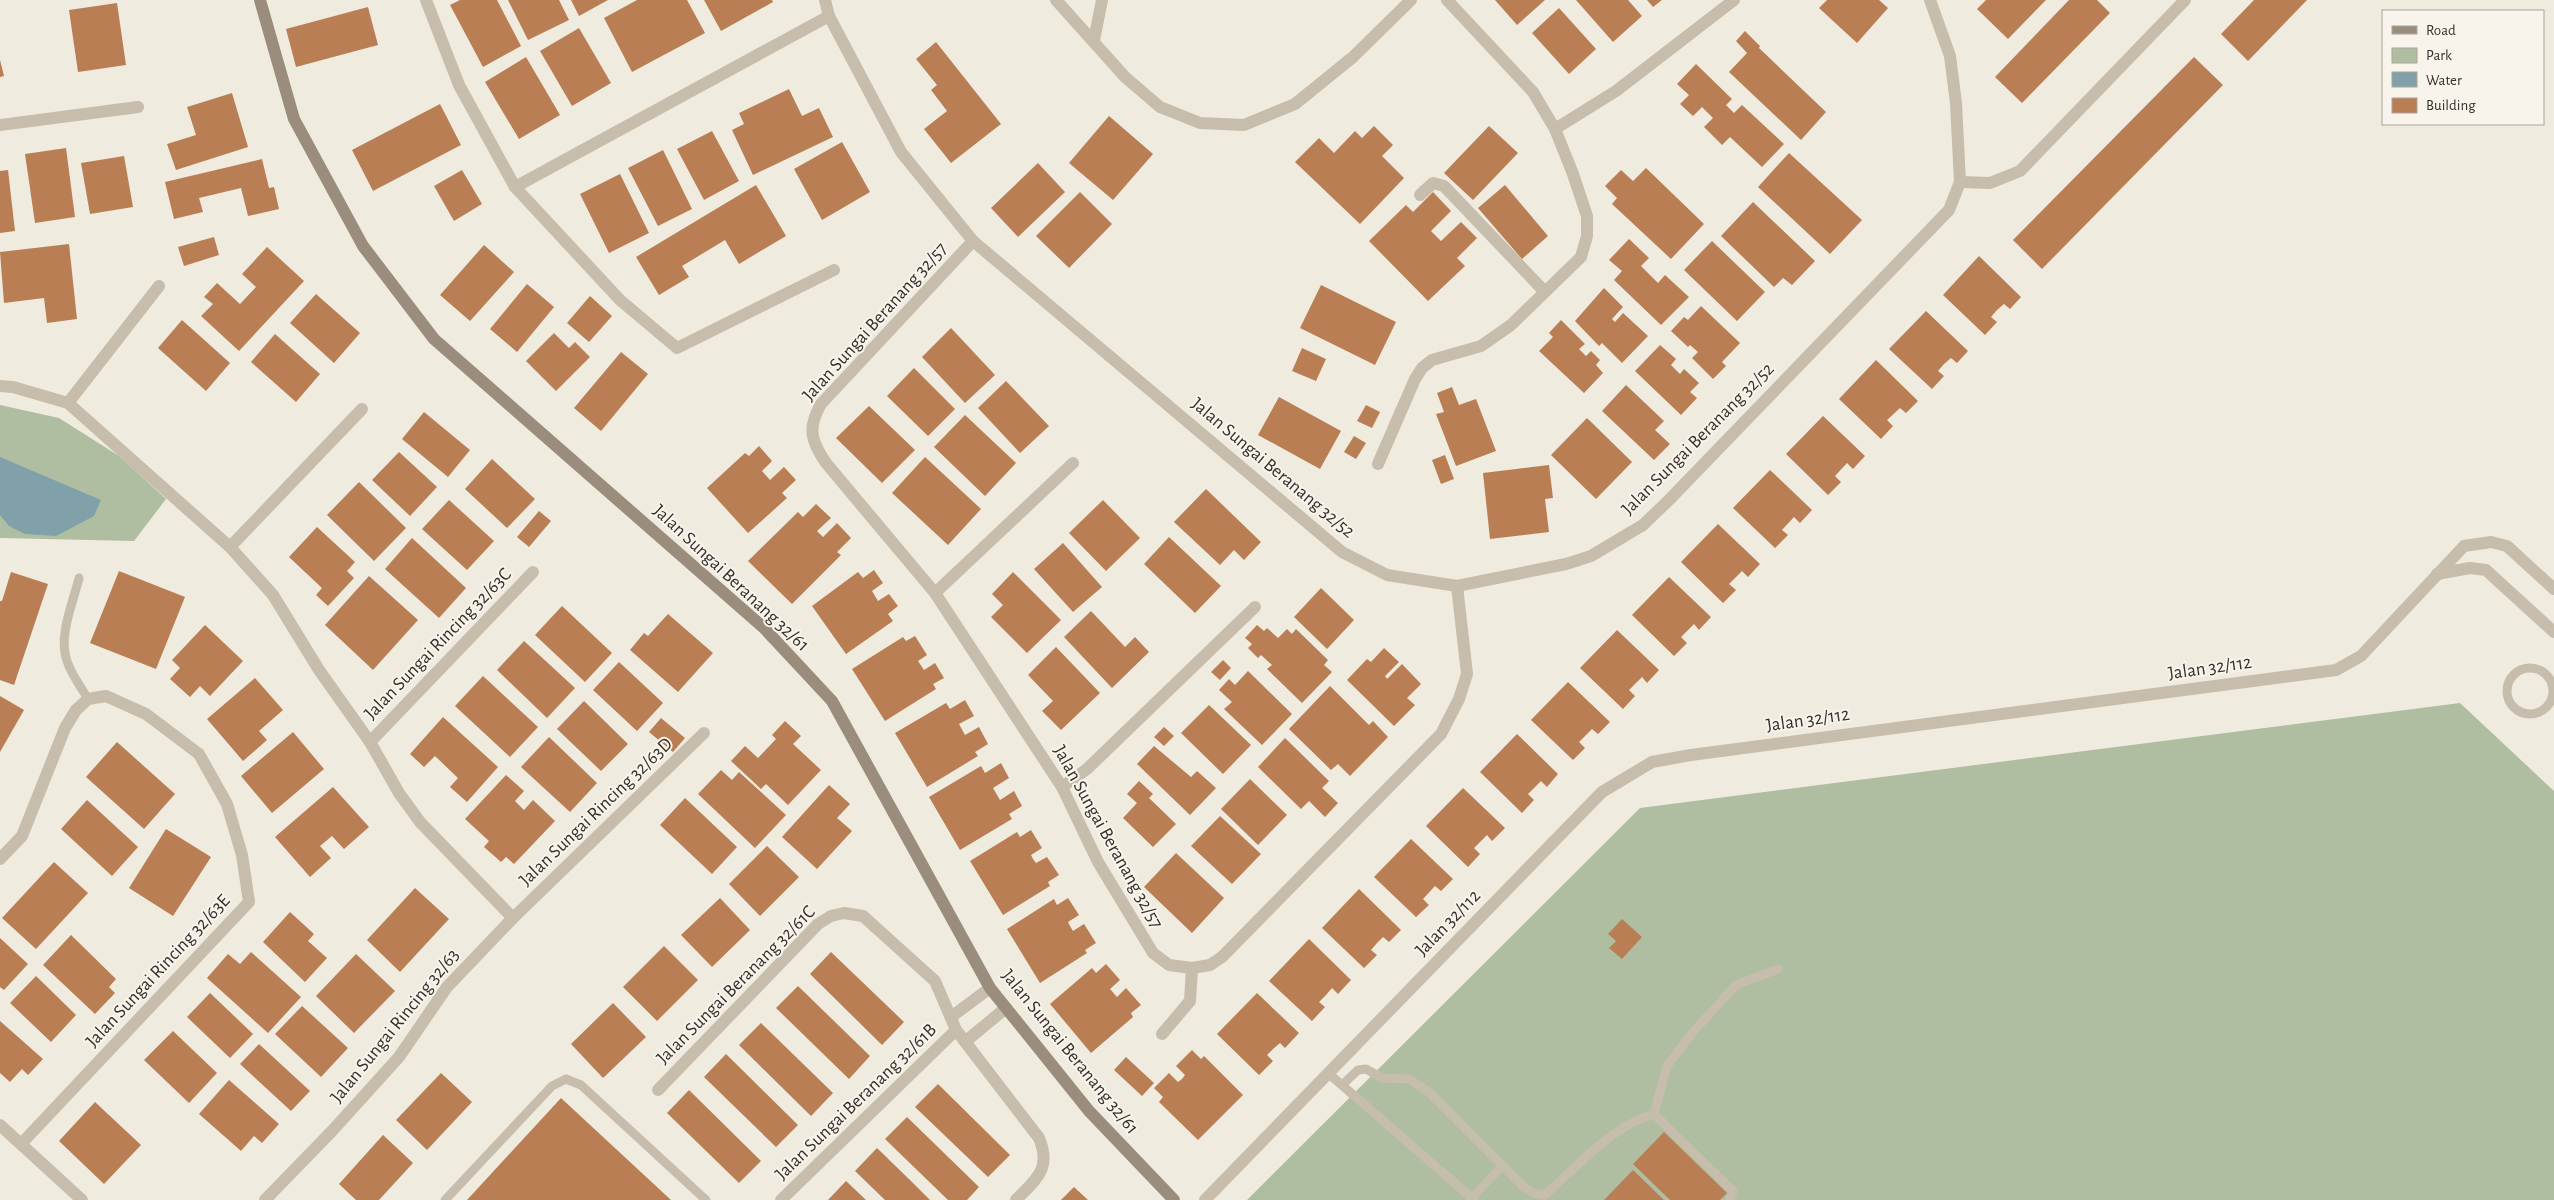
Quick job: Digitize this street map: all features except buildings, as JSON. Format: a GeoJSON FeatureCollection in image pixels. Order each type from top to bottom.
{"type":"FeatureCollection","features":[{"type":"Feature","properties":{"kind":"street","name":"Jalan Sungai Beranang 32/61"},"geometry":{"type":"LineString","coordinates":[[260,0],[294,119],[363,246],[434,339],[764,628],[832,701],[990,988],[1089,1111],[1174,1200]]}},
{"type":"Feature","properties":{"kind":"street"},"geometry":{"type":"LineString","coordinates":[[426,0],[459,85],[515,187],[620,300],[677,348],[834,270]]}},
{"type":"Feature","properties":{"kind":"street","name":"Jalan Sungai Beranang 32/52"},"geometry":{"type":"LineString","coordinates":[[825,0],[828,16],[901,152],[974,240],[1342,552],[1387,574],[1457,586],[1566,564],[1591,556],[1643,525],[1949,210],[1960,182],[1950,56],[1930,0]]}},
{"type":"Feature","properties":{"kind":"street"},"geometry":{"type":"LineString","coordinates":[[1056,0],[1094,40],[1125,77],[1160,107],[1200,123],[1244,125],[1295,104],[1353,57],[1411,0]]}},
{"type":"Feature","properties":{"kind":"street"},"geometry":{"type":"LineString","coordinates":[[1094,40],[1102,0]]}},
{"type":"Feature","properties":{"kind":"street"},"geometry":{"type":"LineString","coordinates":[[1378,464],[1422,368],[1432,360],[1481,346],[1511,325],[1580,257],[1587,236],[1587,216],[1555,129],[1533,92],[1447,0]]}},
{"type":"Feature","properties":{"kind":"street"},"geometry":{"type":"LineString","coordinates":[[1555,129],[1616,91],[1734,0]]}},
{"type":"Feature","properties":{"kind":"street"},"geometry":{"type":"LineString","coordinates":[[1960,182],[1990,183],[2020,171],[2185,0]]}},
{"type":"Feature","properties":{"kind":"street"},"geometry":{"type":"LineString","coordinates":[[515,187],[828,16]]}},
{"type":"Feature","properties":{"kind":"street"},"geometry":{"type":"LineString","coordinates":[[0,125],[138,107]]}},
{"type":"Feature","properties":{"kind":"street"},"geometry":{"type":"LineString","coordinates":[[1420,195],[1433,183],[1444,186],[1545,292]]}},
{"type":"Feature","properties":{"kind":"street","name":"Jalan Sungai Beranang 32/57"},"geometry":{"type":"LineString","coordinates":[[974,240],[821,404],[813,418],[812,436],[817,449],[826,463],[935,593],[1062,786],[1098,862],[1153,954],[1168,965],[1192,968],[1210,965],[1222,957],[1442,734],[1459,699],[1467,674],[1457,586]]}},
{"type":"Feature","properties":{"kind":"street"},"geometry":{"type":"LineString","coordinates":[[68,403],[159,286]]}},
{"type":"Feature","properties":{"kind":"street"},"geometry":{"type":"LineString","coordinates":[[0,386],[13,387],[68,403],[230,547],[273,595],[319,670],[370,742],[399,793],[420,822],[513,918]]}},
{"type":"Feature","properties":{"kind":"street"},"geometry":{"type":"LineString","coordinates":[[230,547],[362,408]]}},
{"type":"Feature","properties":{"kind":"street"},"geometry":{"type":"LineString","coordinates":[[935,593],[1073,463]]}},
{"type":"Feature","properties":{"kind":"street","name":"Jalan 32/112"},"geometry":{"type":"LineString","coordinates":[[1205,1200],[1602,792],[1652,762],[1692,755],[2336,670],[2361,656],[2464,546],[2491,542],[2507,546],[2554,589]]}},
{"type":"Feature","properties":{"kind":"street"},"geometry":{"type":"LineString","coordinates":[[2437,574],[2470,568],[2486,570],[2554,632]]}},
{"type":"Feature","properties":{"kind":"street","name":"Jalan Sungai Rincing 32/63C"},"geometry":{"type":"LineString","coordinates":[[370,742],[533,572]]}},
{"type":"Feature","properties":{"kind":"street"},"geometry":{"type":"LineString","coordinates":[[1062,786],[1087,769],[1255,607]]}},
{"type":"Feature","properties":{"kind":"street","name":"Jalan Sungai Rincing 32/63E"},"geometry":{"type":"LineString","coordinates":[[21,1144],[249,902],[242,855],[227,804],[199,754],[146,714],[106,696],[88,699]]}},
{"type":"Feature","properties":{"kind":"street"},"geometry":{"type":"LineString","coordinates":[[0,859],[22,836],[65,728],[76,710],[88,699]]}},
{"type":"Feature","properties":{"kind":"street","name":"Jalan Sungai Rincing 32/63D"},"geometry":{"type":"LineString","coordinates":[[513,918],[704,733]]}},
{"type":"Feature","properties":{"kind":"street","name":"Jalan Sungai Beranang 32/61C"},"geometry":{"type":"LineString","coordinates":[[658,1090],[818,924],[831,916],[844,913],[864,916],[935,981],[951,1017]]}},
{"type":"Feature","properties":{"kind":"street","name":"Jalan Sungai Rincing 32/63"},"geometry":{"type":"LineString","coordinates":[[265,1200],[399,1058],[447,987],[513,918]]}},
{"type":"Feature","properties":{"kind":"street"},"geometry":{"type":"LineString","coordinates":[[1162,1034],[1190,1001],[1192,968]]}},
{"type":"Feature","properties":{"kind":"street"},"geometry":{"type":"LineString","coordinates":[[990,988],[951,1017],[956,1030],[1039,1138],[1044,1150],[1044,1166],[1036,1179],[1016,1200]]}},
{"type":"Feature","properties":{"kind":"street"},"geometry":{"type":"LineString","coordinates":[[966,1041],[1006,1008]]}},
{"type":"Feature","properties":{"kind":"street","name":"Jalan Sungai Beranang 32/61B"},"geometry":{"type":"LineString","coordinates":[[781,1200],[956,1030]]}},
{"type":"Feature","properties":{"kind":"street"},"geometry":{"type":"LineString","coordinates":[[0,1125],[82,1200]]}},
{"type":"Feature","properties":{"kind":"lane"},"geometry":{"type":"LineString","coordinates":[[79,578],[65,635],[64,649],[67,663],[88,699]]}},
{"type":"Feature","properties":{"kind":"lane"},"geometry":{"type":"LineString","coordinates":[[2527,668],[2544,672],[2554,686],[2549,704],[2534,714],[2516,710],[2507,695],[2511,677],[2518,671],[2527,668]]}},
{"type":"Feature","properties":{"kind":"lane"},"geometry":{"type":"LineString","coordinates":[[1654,1114],[1667,1066],[1692,1033],[1736,986],[1778,969]]}},
{"type":"Feature","properties":{"kind":"lane"},"geometry":{"type":"LineString","coordinates":[[1342,1086],[1358,1070],[1366,1069],[1382,1078],[1409,1079],[1429,1092],[1524,1187],[1546,1198],[1585,1158],[1640,1118],[1654,1114]]}},
{"type":"Feature","properties":{"kind":"lane"},"geometry":{"type":"LineString","coordinates":[[1328,1073],[1471,1199],[1502,1166]]}},
{"type":"Feature","properties":{"kind":"lane"},"geometry":{"type":"LineString","coordinates":[[445,1200],[552,1086],[566,1079],[581,1085],[706,1200]]}},
{"type":"Feature","properties":{"kind":"lane"},"geometry":{"type":"LineString","coordinates":[[1654,1114],[1733,1191],[1730,1200]]}},
{"type":"Feature","properties":{"kind":"green space"},"geometry":{"type":"Polygon","coordinates":[[[0,405],[59,418],[119,456],[166,499],[134,541],[0,538],[0,405]]]}},
{"type":"Feature","properties":{"kind":"green space"},"geometry":{"type":"Polygon","coordinates":[[[2460,703],[2554,791],[2554,1200],[1247,1200],[1640,808],[2460,703]]]}},
{"type":"Feature","properties":{"kind":"water"},"geometry":{"type":"Polygon","coordinates":[[[0,457],[101,500],[94,516],[56,536],[25,534],[9,526],[0,515],[0,457]]]}}]}
